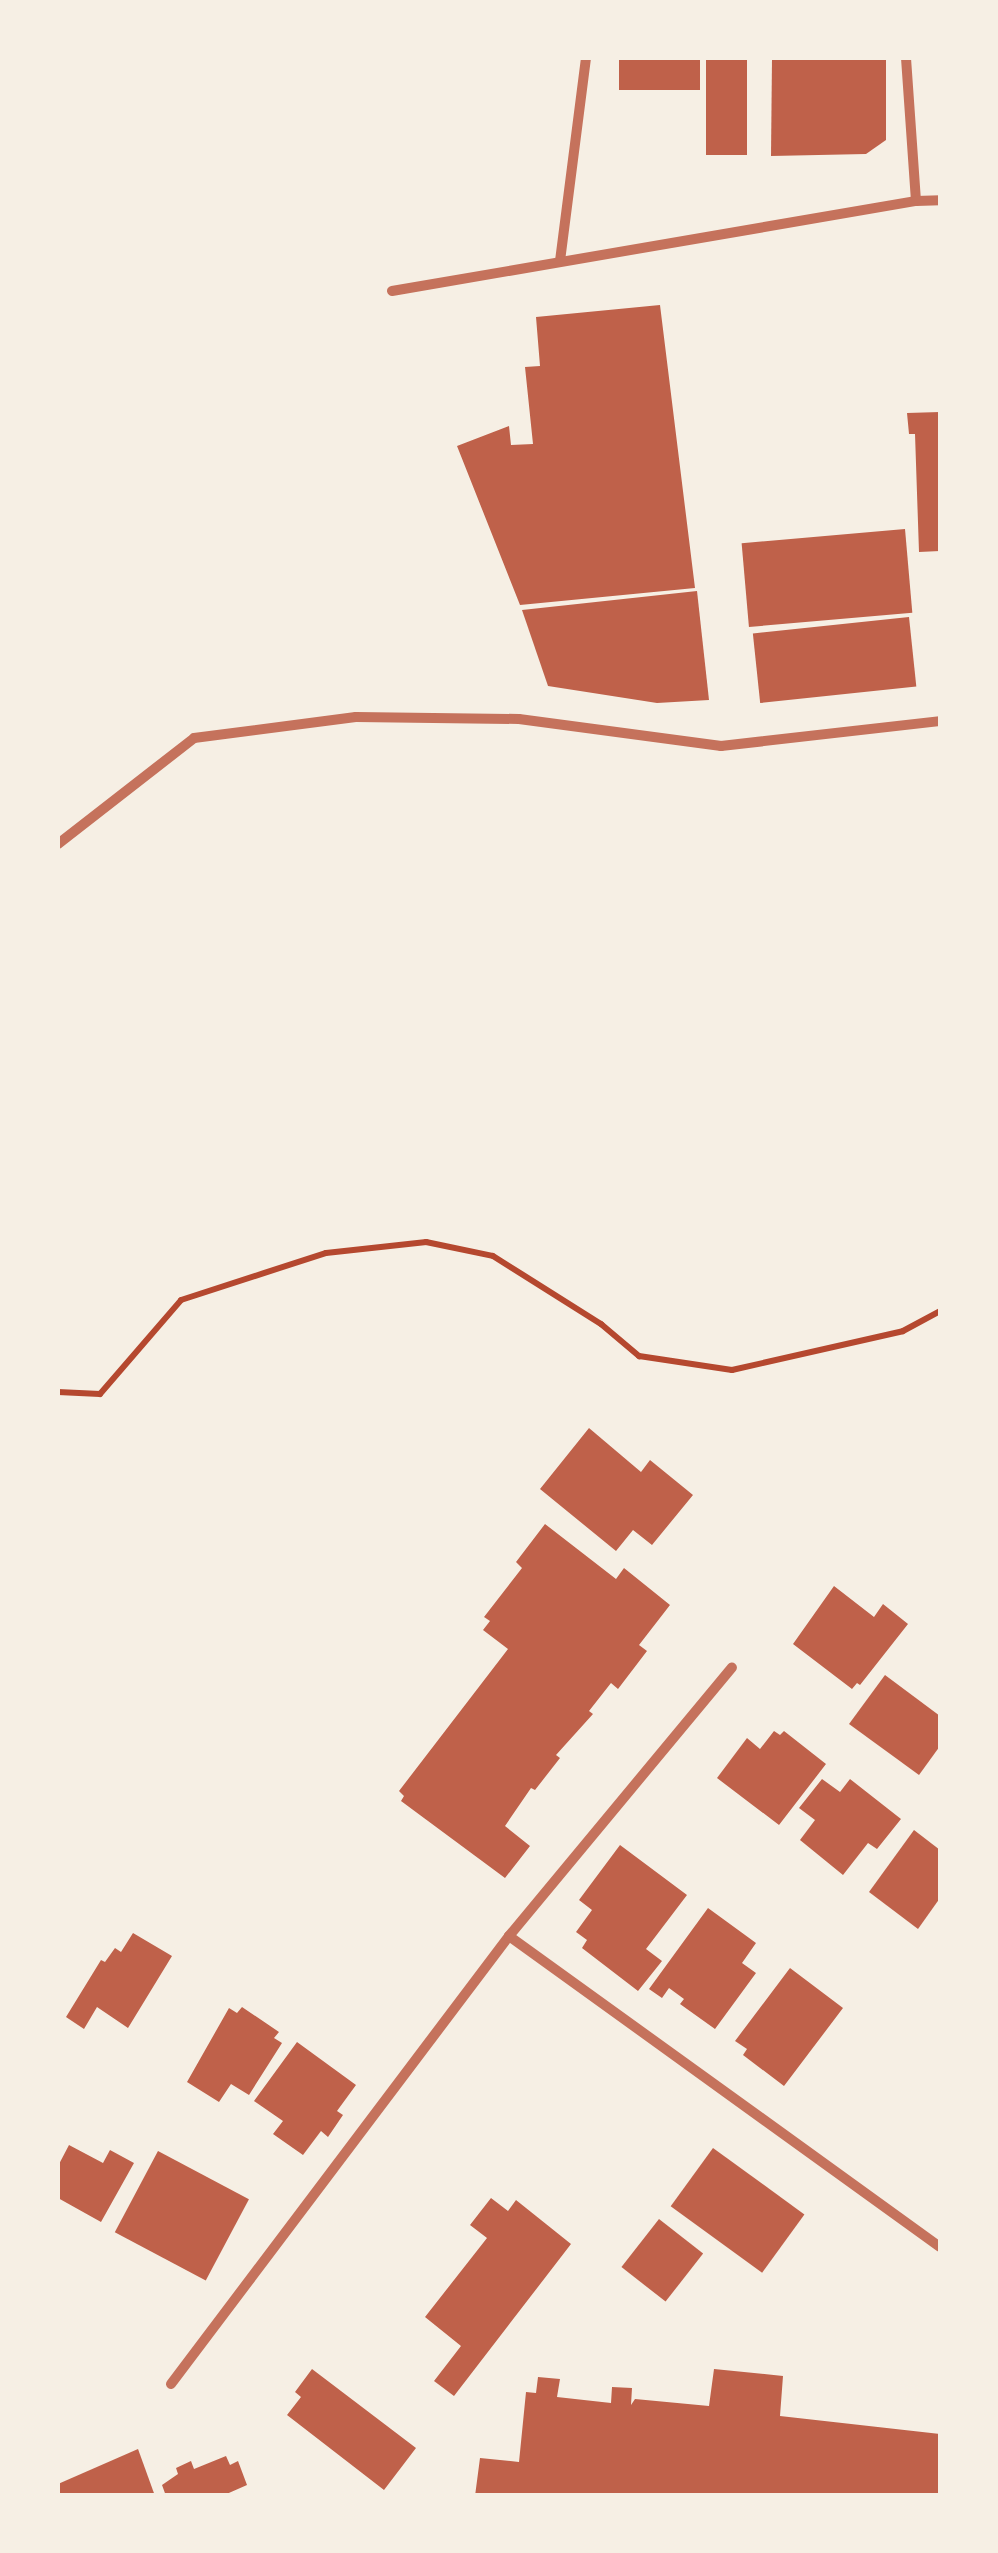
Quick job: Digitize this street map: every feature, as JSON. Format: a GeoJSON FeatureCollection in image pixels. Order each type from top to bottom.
{"type":"FeatureCollection","features":[{"type":"Feature","properties":{"kind":"street"},"geometry":{"type":"LineString","coordinates":[[560,262],[586,58]]}},
{"type":"Feature","properties":{"kind":"street"},"geometry":{"type":"LineString","coordinates":[[906,58],[916,201]]}},
{"type":"Feature","properties":{"kind":"street"},"geometry":{"type":"LineString","coordinates":[[392,290],[940,200]]}},
{"type":"Feature","properties":{"kind":"street"},"geometry":{"type":"LineString","coordinates":[[58,844],[194,738],[356,718],[519,719],[721,746],[940,721]]}},
{"type":"Feature","properties":{"kind":"street"},"geometry":{"type":"LineString","coordinates":[[171,2384],[509,1936],[732,1667]]}},
{"type":"Feature","properties":{"kind":"street"},"geometry":{"type":"LineString","coordinates":[[509,1936],[940,2248]]}},
{"type":"Feature","properties":{"kind":"path"},"geometry":{"type":"LineString","coordinates":[[58,1392],[100,1394],[181,1300],[326,1253],[426,1242],[492,1256],[601,1324],[639,1356],[732,1370],[904,1331],[940,1311]]}},
{"type":"Feature","properties":{"kind":"building"},"geometry":{"type":"Polygon","coordinates":[[[619,58],[700,58],[700,90],[619,90],[619,58]]]}},
{"type":"Feature","properties":{"kind":"building"},"geometry":{"type":"Polygon","coordinates":[[[706,58],[747,58],[747,155],[706,155],[706,58]]]}},
{"type":"Feature","properties":{"kind":"building"},"geometry":{"type":"Polygon","coordinates":[[[772,58],[886,58],[886,140],[866,154],[771,156],[772,58]]]}},
{"type":"Feature","properties":{"kind":"building"},"geometry":{"type":"Polygon","coordinates":[[[660,305],[695,588],[520,605],[457,446],[509,426],[511,445],[533,444],[525,367],[540,366],[536,317],[660,305]]]}},
{"type":"Feature","properties":{"kind":"building"},"geometry":{"type":"Polygon","coordinates":[[[940,412],[940,551],[919,552],[915,434],[909,434],[907,413],[940,412]]]}},
{"type":"Feature","properties":{"kind":"building"},"geometry":{"type":"Polygon","coordinates":[[[905,529],[912,613],[749,627],[742,543],[905,529]]]}},
{"type":"Feature","properties":{"kind":"building"},"geometry":{"type":"Polygon","coordinates":[[[697,591],[709,700],[657,703],[548,686],[522,610],[697,591]]]}},
{"type":"Feature","properties":{"kind":"building"},"geometry":{"type":"Polygon","coordinates":[[[909,617],[916,687],[760,703],[753,633],[909,617]]]}},
{"type":"Feature","properties":{"kind":"building"},"geometry":{"type":"Polygon","coordinates":[[[589,1428],[641,1472],[650,1460],[693,1495],[652,1545],[633,1530],[616,1551],[540,1489],[589,1428]]]}},
{"type":"Feature","properties":{"kind":"building"},"geometry":{"type":"Polygon","coordinates":[[[545,1524],[616,1579],[624,1568],[670,1605],[639,1645],[647,1651],[618,1689],[611,1683],[589,1711],[593,1714],[556,1755],[560,1758],[535,1790],[531,1788],[505,1826],[530,1846],[505,1878],[401,1801],[404,1796],[399,1791],[508,1649],[483,1630],[490,1621],[484,1617],[522,1568],[516,1562],[545,1524]]]}},
{"type":"Feature","properties":{"kind":"building"},"geometry":{"type":"Polygon","coordinates":[[[834,1586],[874,1617],[883,1604],[908,1624],[860,1685],[857,1683],[852,1689],[793,1644],[834,1586]]]}},
{"type":"Feature","properties":{"kind":"building"},"geometry":{"type":"Polygon","coordinates":[[[885,1675],[940,1716],[940,1746],[919,1775],[849,1724],[885,1675]]]}},
{"type":"Feature","properties":{"kind":"building"},"geometry":{"type":"Polygon","coordinates":[[[774,1731],[780,1735],[784,1731],[826,1764],[779,1825],[717,1778],[747,1738],[760,1749],[774,1731]]]}},
{"type":"Feature","properties":{"kind":"building"},"geometry":{"type":"Polygon","coordinates":[[[822,1779],[840,1792],[850,1779],[901,1819],[877,1849],[868,1843],[843,1875],[800,1840],[815,1820],[799,1808],[822,1779]]]}},
{"type":"Feature","properties":{"kind":"building"},"geometry":{"type":"Polygon","coordinates":[[[914,1830],[940,1850],[940,1898],[918,1929],[869,1892],[914,1830]]]}},
{"type":"Feature","properties":{"kind":"building"},"geometry":{"type":"Polygon","coordinates":[[[620,1845],[687,1895],[646,1949],[662,1961],[638,1991],[582,1948],[587,1940],[576,1932],[592,1910],[579,1900],[620,1845]]]}},
{"type":"Feature","properties":{"kind":"building"},"geometry":{"type":"Polygon","coordinates":[[[708,1908],[756,1943],[742,1963],[756,1973],[715,2029],[680,2004],[684,1999],[669,1988],[662,1998],[649,1989],[708,1908]]]}},
{"type":"Feature","properties":{"kind":"building"},"geometry":{"type":"Polygon","coordinates":[[[133,1933],[172,1956],[128,2028],[97,2007],[84,2029],[66,2017],[101,1960],[105,1962],[115,1948],[121,1952],[133,1933]]]}},
{"type":"Feature","properties":{"kind":"building"},"geometry":{"type":"Polygon","coordinates":[[[790,1968],[843,2008],[784,2086],[743,2055],[747,2049],[735,2041],[790,1968]]]}},
{"type":"Feature","properties":{"kind":"building"},"geometry":{"type":"Polygon","coordinates":[[[242,2007],[279,2032],[274,2038],[282,2043],[249,2095],[231,2084],[219,2102],[187,2082],[229,2008],[237,2013],[242,2007]]]}},
{"type":"Feature","properties":{"kind":"building"},"geometry":{"type":"Polygon","coordinates":[[[297,2042],[356,2085],[337,2111],[343,2115],[328,2137],[321,2131],[303,2155],[273,2134],[283,2121],[254,2101],[297,2042]]]}},
{"type":"Feature","properties":{"kind":"building"},"geometry":{"type":"Polygon","coordinates":[[[69,2145],[103,2163],[110,2150],[134,2163],[101,2222],[58,2198],[58,2166],[69,2145]]]}},
{"type":"Feature","properties":{"kind":"building"},"geometry":{"type":"Polygon","coordinates":[[[713,2148],[804,2214],[762,2273],[671,2206],[713,2148]]]}},
{"type":"Feature","properties":{"kind":"building"},"geometry":{"type":"Polygon","coordinates":[[[158,2151],[249,2199],[206,2281],[115,2232],[158,2151]]]}},
{"type":"Feature","properties":{"kind":"building"},"geometry":{"type":"Polygon","coordinates":[[[491,2198],[508,2211],[516,2200],[571,2244],[454,2396],[434,2381],[461,2346],[425,2317],[487,2238],[470,2225],[491,2198]]]}},
{"type":"Feature","properties":{"kind":"building"},"geometry":{"type":"Polygon","coordinates":[[[659,2219],[703,2253],[666,2302],[621,2267],[659,2219]]]}},
{"type":"Feature","properties":{"kind":"building"},"geometry":{"type":"Polygon","coordinates":[[[312,2369],[416,2448],[384,2490],[287,2415],[301,2397],[295,2392],[312,2369]]]}},
{"type":"Feature","properties":{"kind":"building"},"geometry":{"type":"Polygon","coordinates":[[[714,2369],[783,2376],[780,2416],[940,2434],[940,2496],[475,2496],[480,2458],[519,2462],[526,2392],[536,2393],[538,2377],[560,2379],[557,2397],[611,2403],[612,2387],[632,2388],[631,2405],[635,2399],[709,2406],[714,2369]]]}},
{"type":"Feature","properties":{"kind":"building"},"geometry":{"type":"Polygon","coordinates":[[[138,2449],[155,2496],[58,2496],[58,2484],[138,2449]]]}},
{"type":"Feature","properties":{"kind":"building"},"geometry":{"type":"Polygon","coordinates":[[[226,2456],[230,2465],[238,2461],[247,2485],[222,2496],[166,2496],[162,2485],[178,2474],[176,2468],[191,2461],[194,2469],[226,2456]]]}}]}
